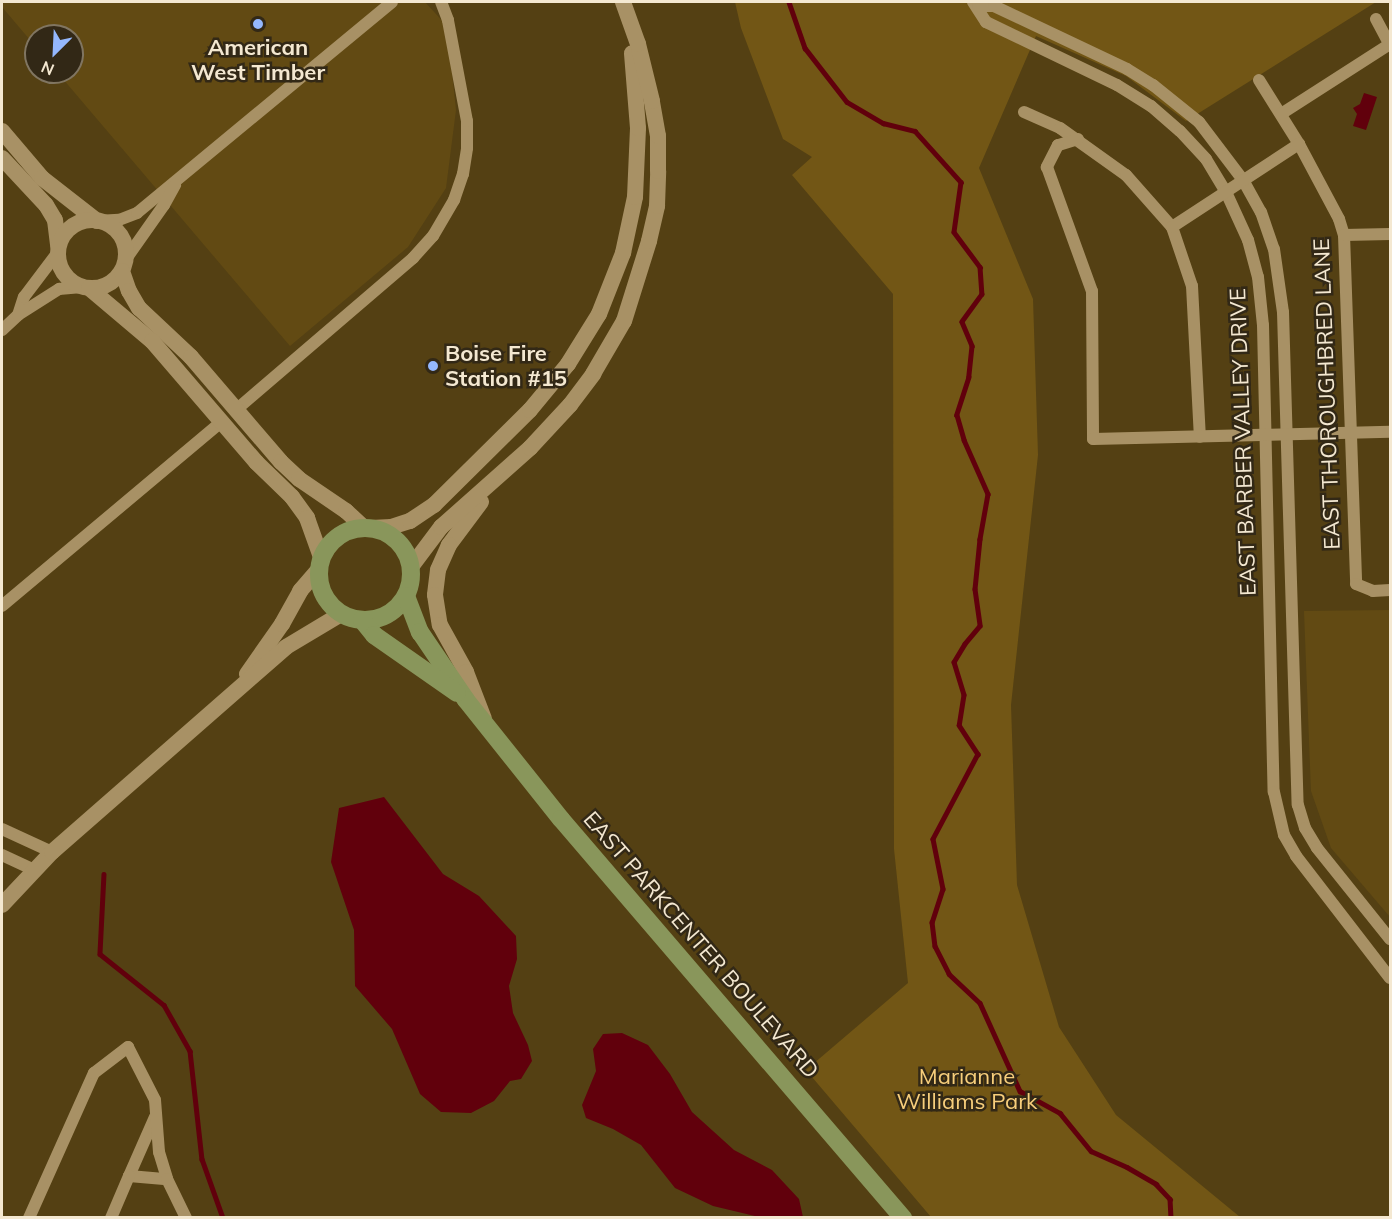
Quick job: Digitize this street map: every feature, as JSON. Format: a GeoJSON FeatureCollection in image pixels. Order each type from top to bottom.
{"type":"FeatureCollection","features":[{"type":"Feature","properties":{"kind":"main road"},"geometry":{"type":"LineString","coordinates":[[367,527],[386,532],[398,541],[407,553],[411,567],[411,582],[406,596],[388,615],[362,620],[341,614],[323,595],[320,564],[337,536],[367,527]]}},
{"type":"Feature","properties":{"kind":"main road","name":"EAST PARKCENTER BOULEVARD"},"geometry":{"type":"LineString","coordinates":[[406,596],[420,632],[466,700],[561,819],[903,1218]]}},
{"type":"Feature","properties":{"kind":"main road","name":"EAST PARKCENTER BOULEVARD"},"geometry":{"type":"LineString","coordinates":[[362,620],[374,635],[466,700]]}},
{"type":"Feature","properties":{"kind":"street"},"geometry":{"type":"LineString","coordinates":[[18,315],[24,297],[58,249],[67,231],[74,225],[119,220],[136,213],[392,2]]}},
{"type":"Feature","properties":{"kind":"street"},"geometry":{"type":"LineString","coordinates":[[237,409],[413,258],[433,236],[454,200],[467,148],[467,121],[448,20],[441,2]]}},
{"type":"Feature","properties":{"kind":"street"},"geometry":{"type":"LineString","coordinates":[[411,567],[441,527],[503,472],[565,411],[593,374],[624,321],[649,242],[657,206],[658,136],[638,44],[623,2]]}},
{"type":"Feature","properties":{"kind":"street"},"geometry":{"type":"LineString","coordinates":[[2,131],[42,178],[96,221],[105,223],[119,234],[126,250],[124,265],[129,291],[139,308],[191,357],[281,462],[299,479],[367,527],[391,527],[410,521],[434,505],[530,410],[568,363],[599,314],[616,274],[630,226],[638,163],[631,49],[623,2]]}},
{"type":"Feature","properties":{"kind":"street","name":"EAST BARBER VALLEY DRIVE"},"geometry":{"type":"LineString","coordinates":[[975,4],[994,6],[1127,69],[1153,85],[1199,122],[1243,180],[1261,212],[1274,249],[1283,312],[1298,805],[1305,828],[1317,848],[1390,939]]}},
{"type":"Feature","properties":{"kind":"street","name":"EAST BARBER VALLEY DRIVE"},"geometry":{"type":"LineString","coordinates":[[975,4],[986,21],[1117,85],[1151,106],[1206,159],[1226,192],[1248,240],[1258,277],[1263,325],[1274,792],[1278,813],[1284,835],[1306,873],[1390,978]]}},
{"type":"Feature","properties":{"kind":"street"},"geometry":{"type":"LineString","coordinates":[[1281,114],[1390,44],[1376,19]]}},
{"type":"Feature","properties":{"kind":"street","name":"EAST THOROUGHBRED LANE"},"geometry":{"type":"LineString","coordinates":[[1259,80],[1299,144],[1340,219],[1344,234],[1356,584],[1373,591],[1390,590]]}},
{"type":"Feature","properties":{"kind":"street"},"geometry":{"type":"LineString","coordinates":[[1024,112],[1078,139],[1126,175],[1172,227],[1192,286],[1200,437]]}},
{"type":"Feature","properties":{"kind":"street"},"geometry":{"type":"LineString","coordinates":[[1078,139],[1058,145],[1047,166],[1092,291],[1094,439],[1390,432]]}},
{"type":"Feature","properties":{"kind":"street"},"geometry":{"type":"LineString","coordinates":[[1172,227],[1299,144]]}},
{"type":"Feature","properties":{"kind":"street"},"geometry":{"type":"LineString","coordinates":[[2,158],[46,205],[55,220],[59,266],[65,276],[85,288],[152,341],[256,462],[292,497],[307,518],[320,564],[300,591],[282,624],[237,690]]}},
{"type":"Feature","properties":{"kind":"street"},"geometry":{"type":"LineString","coordinates":[[2,330],[18,315],[59,289],[110,284],[164,205],[176,182]]}},
{"type":"Feature","properties":{"kind":"street"},"geometry":{"type":"LineString","coordinates":[[1344,234],[1390,234]]}},
{"type":"Feature","properties":{"kind":"street"},"geometry":{"type":"LineString","coordinates":[[2,606],[221,422]]}},
{"type":"Feature","properties":{"kind":"street"},"geometry":{"type":"LineString","coordinates":[[487,726],[466,672],[440,625],[436,609],[436,583],[449,545],[503,472]]}},
{"type":"Feature","properties":{"kind":"street"},"geometry":{"type":"LineString","coordinates":[[2,905],[52,852],[298,637],[321,628],[341,614]]}},
{"type":"Feature","properties":{"kind":"street"},"geometry":{"type":"LineString","coordinates":[[2,829],[52,852]]}},
{"type":"Feature","properties":{"kind":"street"},"geometry":{"type":"LineString","coordinates":[[2,855],[34,870]]}},
{"type":"Feature","properties":{"kind":"street"},"geometry":{"type":"LineString","coordinates":[[29,1218],[94,1073],[128,1047],[155,1101],[159,1152],[167,1179],[186,1218]]}},
{"type":"Feature","properties":{"kind":"street"},"geometry":{"type":"LineString","coordinates":[[111,1218],[157,1114]]}},
{"type":"Feature","properties":{"kind":"street"},"geometry":{"type":"LineString","coordinates":[[129,1176],[167,1179]]}},
{"type":"Feature","properties":{"kind":"shaded area"},"geometry":{"type":"Polygon","coordinates":[[[2,2],[425,2],[447,26],[456,110],[446,188],[408,247],[290,346],[67,84],[84,84],[84,24],[24,24],[24,33],[2,7],[2,2]]]}},
{"type":"Feature","properties":{"kind":"shaded area"},"geometry":{"type":"Polygon","coordinates":[[[1364,93],[1377,97],[1366,130],[1353,126],[1357,114],[1353,108],[1360,104],[1364,93]]]}},
{"type":"Feature","properties":{"kind":"shaded area"},"geometry":{"type":"Polygon","coordinates":[[[1390,610],[1390,917],[1331,848],[1311,791],[1304,611],[1390,610]]]}},
{"type":"Feature","properties":{"kind":"shaded area"},"geometry":{"type":"Polygon","coordinates":[[[384,797],[443,874],[479,896],[516,936],[517,959],[509,986],[513,1013],[528,1045],[532,1061],[521,1079],[510,1081],[494,1101],[471,1113],[441,1112],[420,1094],[392,1029],[355,986],[354,930],[331,862],[339,808],[384,797]]]}},
{"type":"Feature","properties":{"kind":"shaded area"},"geometry":{"type":"Polygon","coordinates":[[[622,1033],[648,1045],[670,1074],[692,1112],[734,1150],[772,1170],[799,1199],[803,1217],[759,1217],[713,1206],[675,1188],[641,1145],[613,1129],[586,1118],[582,1105],[596,1071],[593,1049],[603,1034],[622,1033]]]}},
{"type":"Feature","properties":{"kind":"green space","name":"Marianne Williams Park"},"geometry":{"type":"Polygon","coordinates":[[[735,2],[1376,2],[1186,121],[1126,76],[1036,36],[979,168],[1033,299],[1038,455],[1011,705],[1017,885],[1059,1027],[1116,1115],[1240,1217],[931,1217],[806,1070],[908,983],[894,849],[893,294],[792,175],[812,157],[783,139],[741,28],[735,2]]]}},
{"type":"Feature","properties":{"kind":"waterway"},"geometry":{"type":"LineString","coordinates":[[789,2],[805,48],[847,102],[883,123],[915,131],[961,182],[954,232],[980,267],[982,294],[962,322],[972,346],[969,377],[957,415],[964,440],[988,494],[980,539],[975,589],[980,626],[954,662],[964,695],[959,725],[978,754],[933,839],[943,889],[932,922],[935,946],[949,974],[980,1003],[1020,1091],[1060,1113],[1091,1151],[1127,1167],[1156,1184],[1170,1199],[1171,1218]]}},
{"type":"Feature","properties":{"kind":"waterway"},"geometry":{"type":"LineString","coordinates":[[104,874],[100,954],[164,1005],[190,1051],[202,1159],[223,1218]]}},
{"type":"Feature","properties":{"kind":"place","name":"American West Timber"},"geometry":{"type":"Point","coordinates":[258,24]}},
{"type":"Feature","properties":{"kind":"place","name":"Boise Fire Station #15"},"geometry":{"type":"Point","coordinates":[433,366]}}]}
